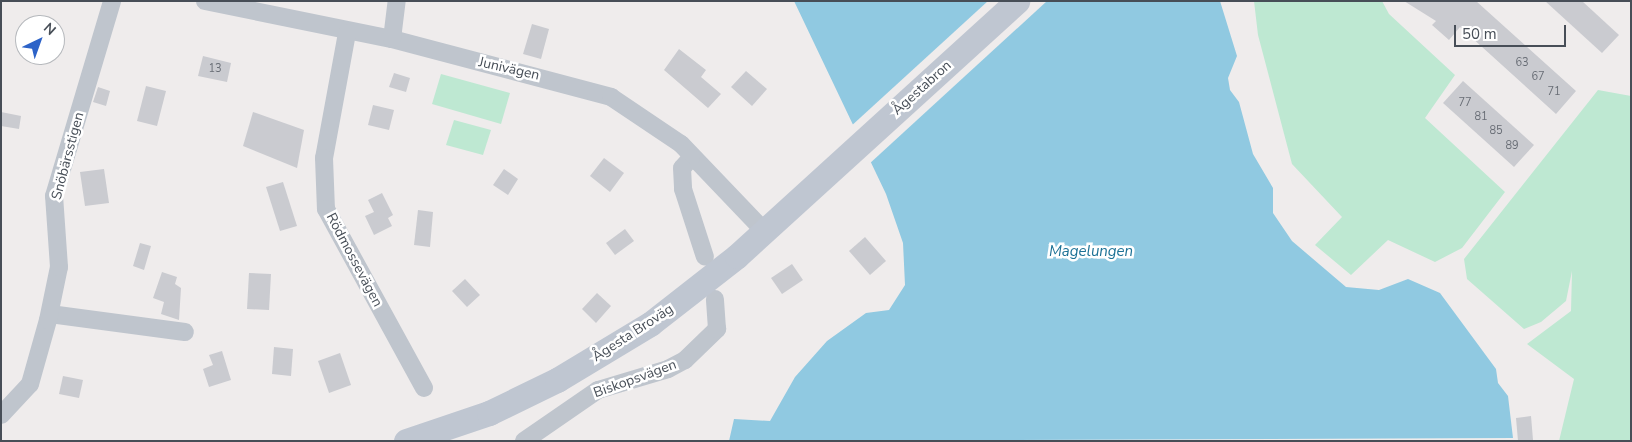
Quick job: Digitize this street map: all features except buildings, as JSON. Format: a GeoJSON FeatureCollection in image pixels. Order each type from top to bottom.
{"type":"FeatureCollection","features":[{"type":"Feature","properties":{"kind":"main road","name":"Ågestabron"},"geometry":{"type":"LineString","coordinates":[[827,174],[1017,1]]}},
{"type":"Feature","properties":{"kind":"main road","name":"Ågesta Broväg"},"geometry":{"type":"LineString","coordinates":[[406,441],[446,434],[605,352],[694,291],[765,232],[827,174]]}},
{"type":"Feature","properties":{"kind":"street","name":"Snöbärsstigen"},"geometry":{"type":"LineString","coordinates":[[1,415],[30,384],[50,314],[59,268],[54,196],[112,1]]}},
{"type":"Feature","properties":{"kind":"street","name":"Junivägen"},"geometry":{"type":"LineString","coordinates":[[205,1],[347,33],[392,39],[611,97],[660,127],[765,232]]}},
{"type":"Feature","properties":{"kind":"street"},"geometry":{"type":"LineString","coordinates":[[392,39],[397,1]]}},
{"type":"Feature","properties":{"kind":"street","name":"Rödmossevägen"},"geometry":{"type":"LineString","coordinates":[[347,33],[324,158],[326,209],[424,388]]}},
{"type":"Feature","properties":{"kind":"street"},"geometry":{"type":"LineString","coordinates":[[691,158],[682,168],[683,189],[704,257]]}},
{"type":"Feature","properties":{"kind":"street","name":"Biskopsvägen"},"geometry":{"type":"LineString","coordinates":[[524,441],[598,390],[668,369],[685,360],[717,329],[715,299]]}},
{"type":"Feature","properties":{"kind":"street"},"geometry":{"type":"LineString","coordinates":[[50,314],[184,332]]}},
{"type":"Feature","properties":{"kind":"green space"},"geometry":{"type":"Polygon","coordinates":[[[1254,1],[1382,1],[1389,14],[1455,75],[1425,118],[1505,192],[1462,248],[1435,262],[1388,240],[1351,275],[1315,245],[1342,217],[1292,164],[1258,35],[1254,1]]]}},
{"type":"Feature","properties":{"kind":"green space"},"geometry":{"type":"Polygon","coordinates":[[[441,74],[510,93],[501,124],[432,104],[441,74]]]}},
{"type":"Feature","properties":{"kind":"green space"},"geometry":{"type":"Polygon","coordinates":[[[1598,90],[1631,96],[1631,441],[1559,441],[1574,379],[1527,344],[1571,311],[1572,271],[1566,301],[1541,322],[1524,329],[1467,279],[1464,259],[1598,90]]]}},
{"type":"Feature","properties":{"kind":"green space"},"geometry":{"type":"Polygon","coordinates":[[[454,120],[491,130],[483,155],[446,145],[454,120]]]}},
{"type":"Feature","properties":{"kind":"water","name":"Magelungen"},"geometry":{"type":"Polygon","coordinates":[[[794,1],[1220,1],[1237,56],[1228,78],[1230,90],[1239,102],[1253,154],[1273,188],[1273,213],[1292,241],[1346,287],[1379,290],[1408,279],[1440,293],[1496,369],[1498,383],[1508,396],[1513,438],[729,441],[734,419],[770,421],[795,377],[827,341],[866,313],[889,310],[905,285],[903,243],[886,194],[794,1]]]}},
{"type":"Feature","properties":{"kind":"pier"},"geometry":{"type":"Polygon","coordinates":[[[988,1],[1047,1],[868,165],[849,128],[988,1]]]}}]}
